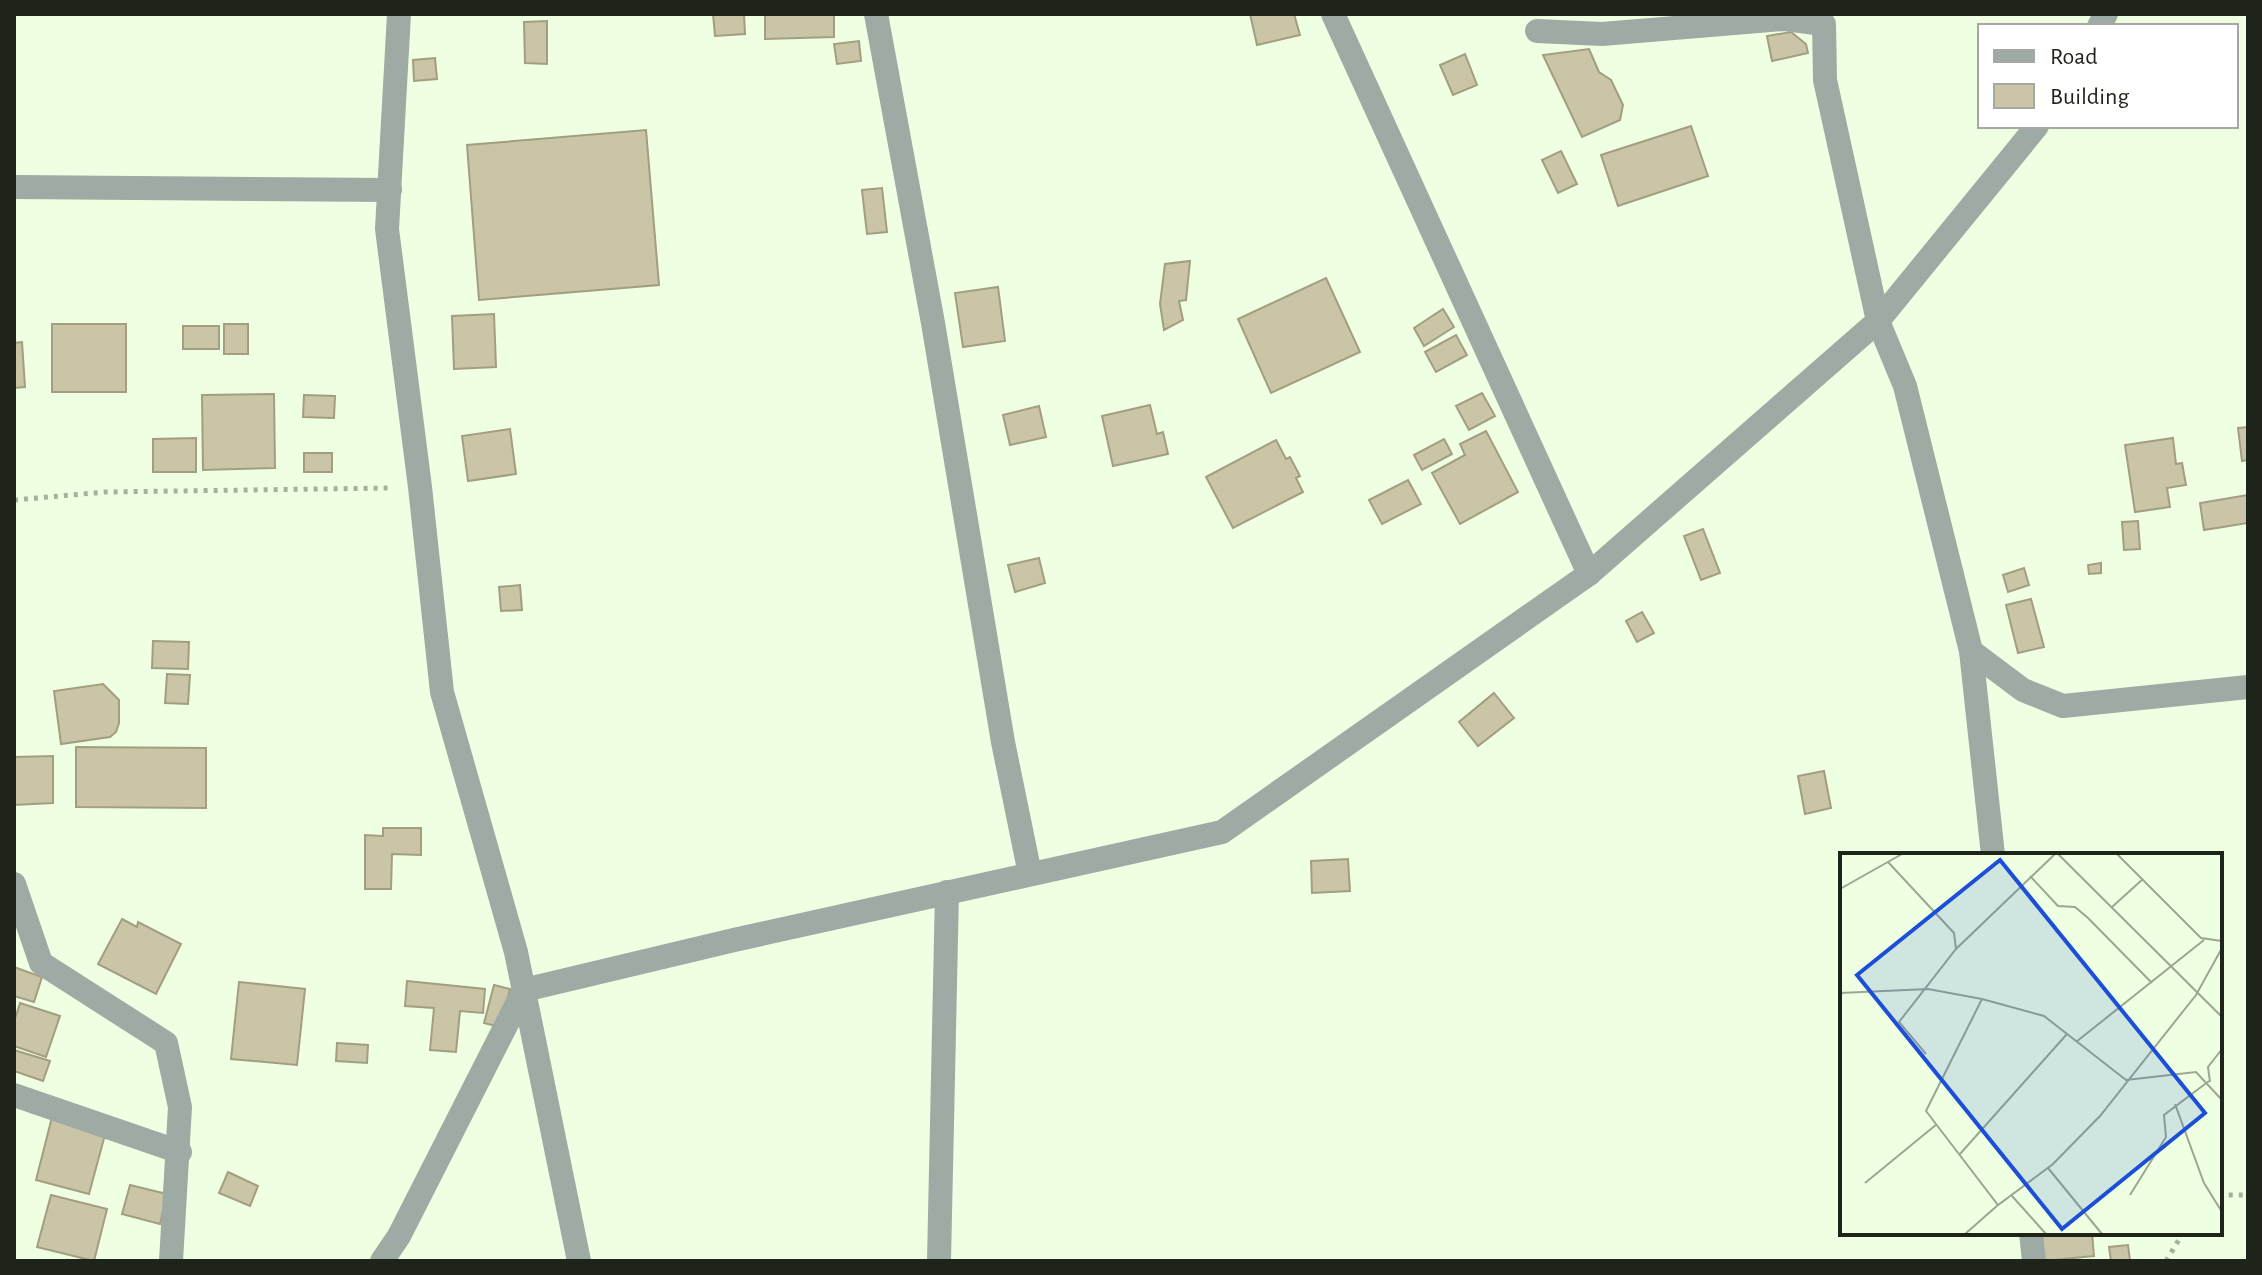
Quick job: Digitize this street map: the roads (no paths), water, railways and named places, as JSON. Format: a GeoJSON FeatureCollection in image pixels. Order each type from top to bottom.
{"type":"FeatureCollection","features":[{"type":"Feature","properties":{"kind":"street"},"geometry":{"type":"LineString","coordinates":[[399,14],[387,229],[442,692],[524,990],[579,1261]]}},
{"type":"Feature","properties":{"kind":"street"},"geometry":{"type":"LineString","coordinates":[[876,14],[933,323],[1003,742],[1030,874]]}},
{"type":"Feature","properties":{"kind":"street"},"geometry":{"type":"LineString","coordinates":[[1333,14],[1589,574]]}},
{"type":"Feature","properties":{"kind":"street"},"geometry":{"type":"LineString","coordinates":[[1537,31],[1602,34],[1784,19],[1824,24],[1825,80],[1878,321],[1905,386],[1971,651],[1993,853]]}},
{"type":"Feature","properties":{"kind":"street"},"geometry":{"type":"LineString","coordinates":[[524,990],[1222,832],[1589,574],[1878,321],[2035,128]]}},
{"type":"Feature","properties":{"kind":"street"},"geometry":{"type":"LineString","coordinates":[[14,187],[390,190]]}},
{"type":"Feature","properties":{"kind":"street"},"geometry":{"type":"LineString","coordinates":[[1971,651],[2023,690],[2063,706],[2248,687]]}},
{"type":"Feature","properties":{"kind":"street"},"geometry":{"type":"LineString","coordinates":[[14,884],[41,963],[166,1043],[180,1107],[180,1152],[171,1261]]}},
{"type":"Feature","properties":{"kind":"street"},"geometry":{"type":"LineString","coordinates":[[939,1261],[947,892]]}},
{"type":"Feature","properties":{"kind":"street"},"geometry":{"type":"LineString","coordinates":[[382,1261],[399,1236],[524,990]]}},
{"type":"Feature","properties":{"kind":"street"},"geometry":{"type":"LineString","coordinates":[[14,1095],[180,1152]]}},
{"type":"Feature","properties":{"kind":"street"},"geometry":{"type":"LineString","coordinates":[[2031,1235],[2034,1261]]}}]}
